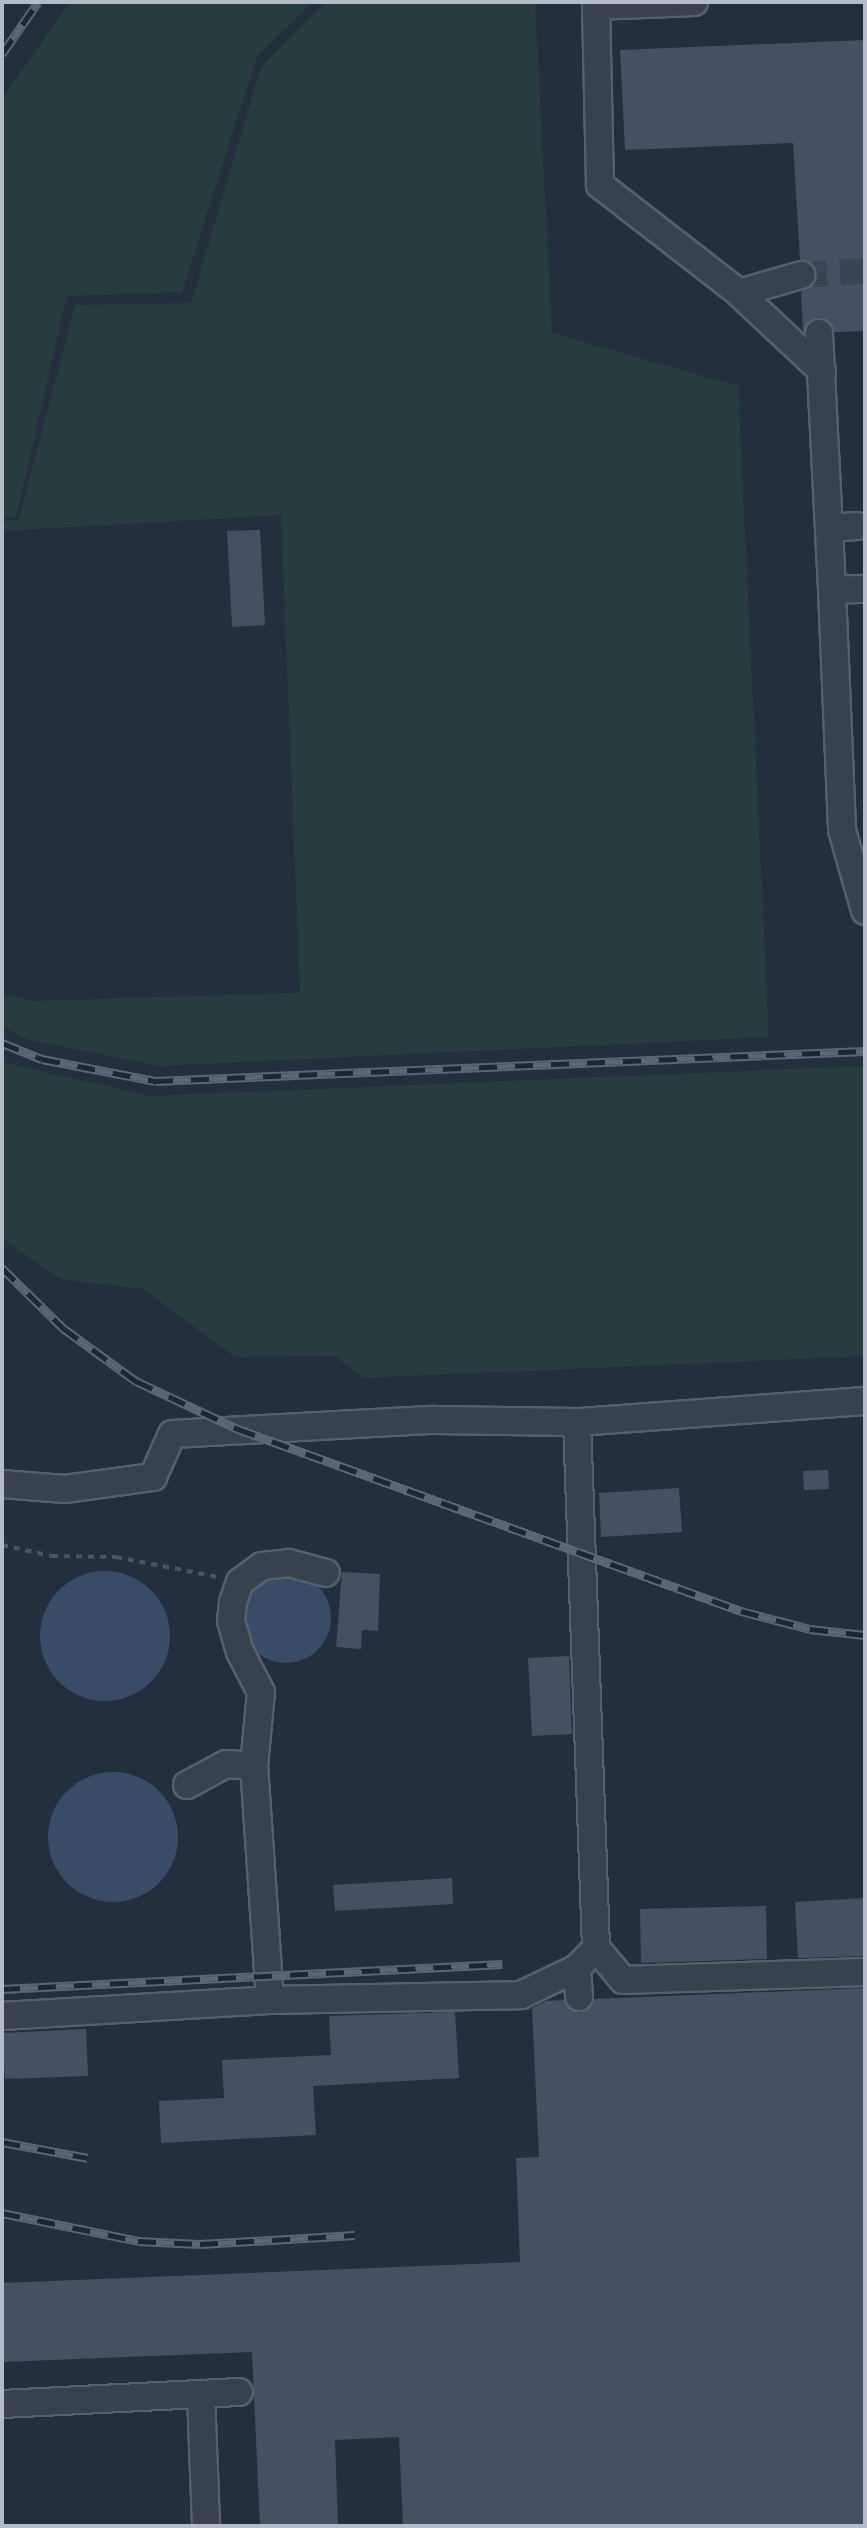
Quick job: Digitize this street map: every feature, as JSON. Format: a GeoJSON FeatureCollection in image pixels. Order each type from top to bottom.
{"type":"FeatureCollection","features":[{"type":"Feature","properties":{"kind":"lane"},"geometry":{"type":"LineString","coordinates":[[694,2],[596,6],[600,185],[739,293],[822,371]]}},
{"type":"Feature","properties":{"kind":"lane"},"geometry":{"type":"LineString","coordinates":[[739,293],[801,275]]}},
{"type":"Feature","properties":{"kind":"lane"},"geometry":{"type":"LineString","coordinates":[[819,333],[842,830],[865,911]]}},
{"type":"Feature","properties":{"kind":"lane"},"geometry":{"type":"LineString","coordinates":[[829,528],[857,526]]}},
{"type":"Feature","properties":{"kind":"lane"},"geometry":{"type":"LineString","coordinates":[[832,590],[865,589]]}},
{"type":"Feature","properties":{"kind":"lane"},"geometry":{"type":"LineString","coordinates":[[2,1484],[65,1489],[153,1477],[172,1434],[434,1420],[577,1422],[865,1401]]}},
{"type":"Feature","properties":{"kind":"lane"},"geometry":{"type":"LineString","coordinates":[[577,1422],[596,1948],[623,1980],[865,1972]]}},
{"type":"Feature","properties":{"kind":"lane"},"geometry":{"type":"LineString","coordinates":[[270,2000],[254,1766],[261,1692],[231,1621],[240,1582],[262,1566],[289,1563],[326,1573]]}},
{"type":"Feature","properties":{"kind":"lane"},"geometry":{"type":"LineString","coordinates":[[187,1785],[226,1764],[254,1766]]}},
{"type":"Feature","properties":{"kind":"lane"},"geometry":{"type":"LineString","coordinates":[[2,2016],[270,2000],[521,1995],[577,1968],[596,1948]]}},
{"type":"Feature","properties":{"kind":"lane"},"geometry":{"type":"LineString","coordinates":[[577,1968],[579,1997]]}},
{"type":"Feature","properties":{"kind":"lane"},"geometry":{"type":"LineString","coordinates":[[2,2404],[239,2392]]}},
{"type":"Feature","properties":{"kind":"lane"},"geometry":{"type":"LineString","coordinates":[[201,2394],[206,2526]]}},
{"type":"Feature","properties":{"kind":"path"},"geometry":{"type":"LineString","coordinates":[[2,1545],[52,1556],[116,1557],[240,1582]]}},
{"type":"Feature","properties":{"kind":"green space"},"geometry":{"type":"Polygon","coordinates":[[[70,2],[313,2],[257,56],[182,292],[67,296],[16,517],[2,519],[2,99],[70,2]]]}},
{"type":"Feature","properties":{"kind":"green space"},"geometry":{"type":"Polygon","coordinates":[[[327,2],[535,2],[552,333],[738,386],[769,1037],[159,1066],[29,1040],[2,1027],[2,994],[31,1001],[300,993],[281,515],[2,531],[2,522],[19,519],[75,305],[191,303],[261,67],[327,2]]]}},
{"type":"Feature","properties":{"kind":"green space"},"geometry":{"type":"Polygon","coordinates":[[[2,1062],[150,1096],[865,1066],[865,1356],[363,1378],[335,1356],[235,1357],[143,1289],[60,1279],[2,1238],[2,1062]]]}},
{"type":"Feature","properties":{"kind":"water"},"geometry":{"type":"Polygon","coordinates":[[[105,1571],[130,1576],[151,1590],[165,1611],[170,1636],[165,1661],[151,1682],[130,1696],[105,1701],[80,1696],[59,1682],[45,1661],[40,1636],[45,1611],[59,1590],[80,1576],[105,1571]]]}},
{"type":"Feature","properties":{"kind":"water"},"geometry":{"type":"Polygon","coordinates":[[[286,1573],[303,1577],[318,1586],[327,1601],[331,1618],[327,1635],[318,1650],[303,1659],[286,1663],[269,1659],[254,1650],[245,1635],[241,1618],[245,1601],[254,1586],[269,1577],[286,1573]]]}},
{"type":"Feature","properties":{"kind":"water"},"geometry":{"type":"Polygon","coordinates":[[[113,1772],[138,1777],[159,1791],[173,1812],[178,1837],[173,1862],[159,1883],[138,1897],[113,1902],[88,1897],[67,1883],[53,1862],[48,1837],[53,1812],[67,1791],[88,1777],[113,1772]]]}},
{"type":"Feature","properties":{"kind":"building"},"geometry":{"type":"Polygon","coordinates":[[[865,40],[865,331],[835,332],[819,317],[810,320],[803,332],[801,292],[813,285],[816,271],[800,259],[793,143],[625,150],[620,50],[865,40]]]}},
{"type":"Feature","properties":{"kind":"building"},"geometry":{"type":"Polygon","coordinates":[[[260,530],[265,625],[232,627],[227,531],[260,530]]]}},
{"type":"Feature","properties":{"kind":"building"},"geometry":{"type":"Polygon","coordinates":[[[828,1470],[829,1489],[804,1490],[803,1471],[828,1470]]]}},
{"type":"Feature","properties":{"kind":"building"},"geometry":{"type":"Polygon","coordinates":[[[679,1488],[682,1532],[601,1537],[599,1493],[679,1488]]]}},
{"type":"Feature","properties":{"kind":"building"},"geometry":{"type":"Polygon","coordinates":[[[342,1572],[380,1574],[378,1631],[362,1630],[361,1649],[336,1647],[342,1572]]]}},
{"type":"Feature","properties":{"kind":"building"},"geometry":{"type":"Polygon","coordinates":[[[569,1656],[572,1734],[532,1736],[528,1658],[569,1656]]]}},
{"type":"Feature","properties":{"kind":"building"},"geometry":{"type":"Polygon","coordinates":[[[452,1878],[453,1904],[335,1911],[333,1885],[452,1878]]]}},
{"type":"Feature","properties":{"kind":"building"},"geometry":{"type":"Polygon","coordinates":[[[865,1898],[865,1956],[798,1958],[795,1902],[865,1898]]]}},
{"type":"Feature","properties":{"kind":"building"},"geometry":{"type":"Polygon","coordinates":[[[766,1906],[767,1959],[641,1963],[640,1909],[766,1906]]]}},
{"type":"Feature","properties":{"kind":"building"},"geometry":{"type":"Polygon","coordinates":[[[865,1988],[865,2526],[403,2526],[399,2437],[335,2440],[338,2526],[260,2526],[252,2352],[2,2362],[2,2283],[520,2262],[516,2158],[539,2157],[532,2008],[546,2001],[564,2000],[579,2013],[595,1999],[865,1988]]]}},
{"type":"Feature","properties":{"kind":"building"},"geometry":{"type":"Polygon","coordinates":[[[455,2012],[459,2078],[313,2086],[316,2135],[161,2143],[159,2101],[224,2098],[222,2060],[331,2055],[329,2016],[455,2012]]]}},
{"type":"Feature","properties":{"kind":"building"},"geometry":{"type":"Polygon","coordinates":[[[86,2029],[88,2076],[5,2079],[2,2033],[86,2029]]]}},
{"type":"Feature","properties":{"kind":"tunnel"},"geometry":{"type":"LineString","coordinates":[[801,275],[865,271]]}},
{"type":"Feature","properties":{"kind":"railway"},"geometry":{"type":"LineString","coordinates":[[2,54],[38,2]]}},
{"type":"Feature","properties":{"kind":"railway"},"geometry":{"type":"LineString","coordinates":[[2,1043],[42,1059],[155,1081],[865,1051]]}},
{"type":"Feature","properties":{"kind":"railway"},"geometry":{"type":"LineString","coordinates":[[2,1268],[63,1328],[136,1381],[238,1429],[741,1611],[810,1629],[865,1635]]}},
{"type":"Feature","properties":{"kind":"railway"},"geometry":{"type":"LineString","coordinates":[[2,1989],[502,1964]]}},
{"type":"Feature","properties":{"kind":"railway"},"geometry":{"type":"LineString","coordinates":[[2,2142],[88,2158]]}},
{"type":"Feature","properties":{"kind":"railway"},"geometry":{"type":"LineString","coordinates":[[2,2213],[138,2241],[200,2244],[355,2235]]}}]}
